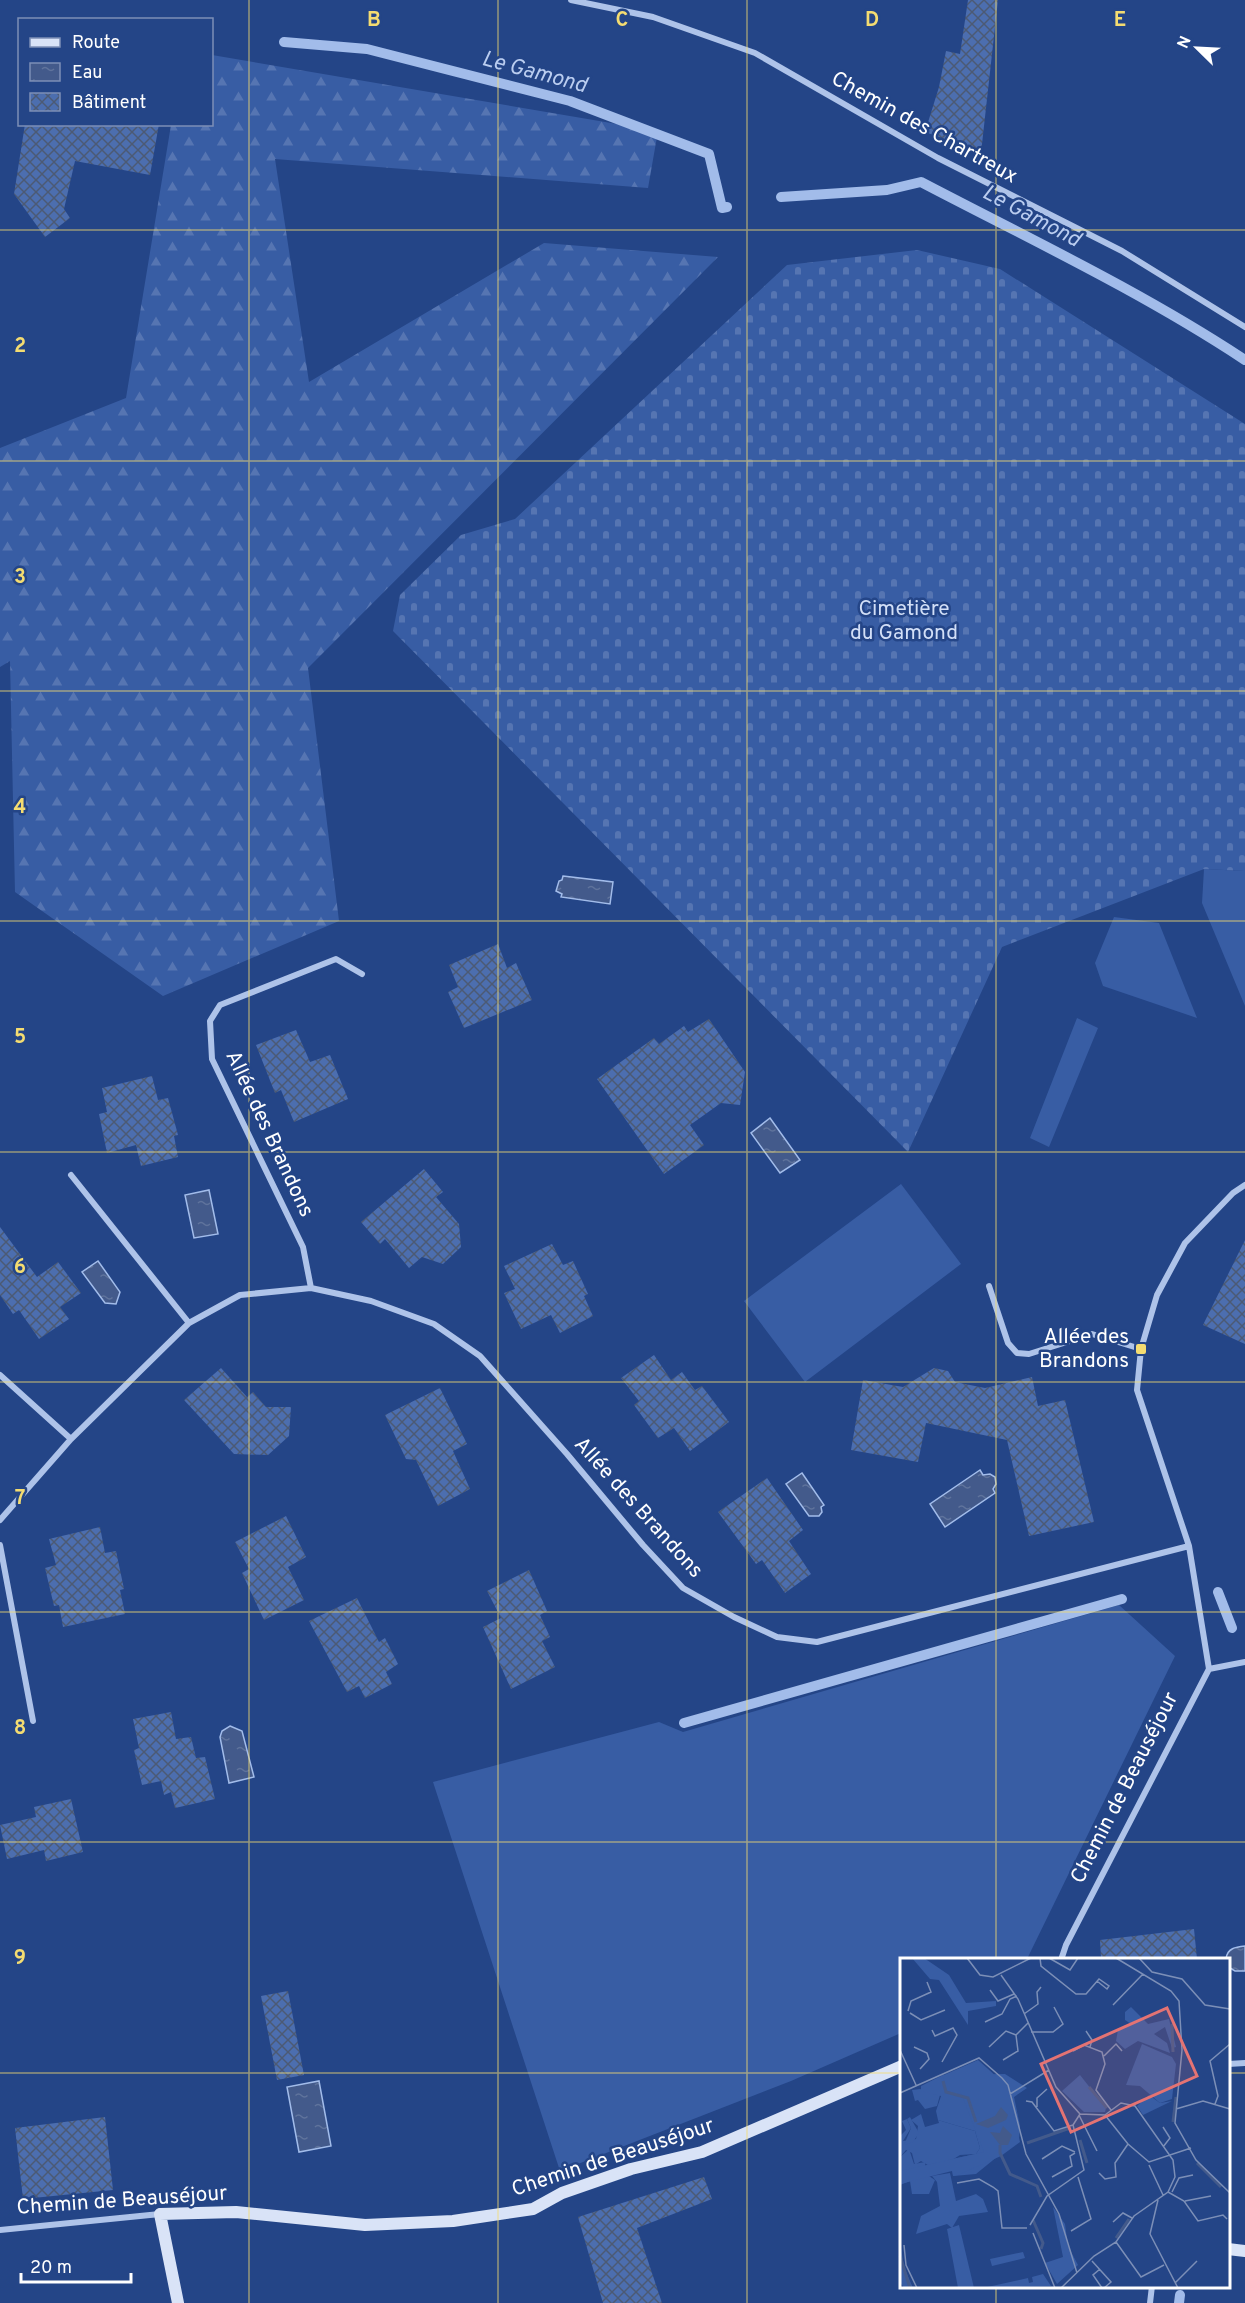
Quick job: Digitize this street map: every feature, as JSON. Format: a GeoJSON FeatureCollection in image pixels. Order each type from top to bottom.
{"type":"FeatureCollection","features":[{"type":"Feature","properties":{"kind":"street","name":"Chemin des Chartreux"},"geometry":{"type":"LineString","coordinates":[[571,0],[653,17],[755,53],[938,158],[1122,250],[1245,327]]}},
{"type":"Feature","properties":{"kind":"street","name":"Allée des Brandons"},"geometry":{"type":"LineString","coordinates":[[311,1288],[303,1247],[212,1059],[210,1021],[220,1005],[336,959],[362,974]]}},
{"type":"Feature","properties":{"kind":"street"},"geometry":{"type":"LineString","coordinates":[[71,1175],[189,1323]]}},
{"type":"Feature","properties":{"kind":"street"},"geometry":{"type":"LineString","coordinates":[[1245,1185],[1233,1193],[1185,1243],[1157,1295],[1141,1349],[1137,1390],[1189,1546],[1209,1669],[1245,1662]]}},
{"type":"Feature","properties":{"kind":"street"},"geometry":{"type":"LineString","coordinates":[[988,1286],[1008,1343],[1017,1353],[1029,1354],[1092,1334],[1141,1349]]}},
{"type":"Feature","properties":{"kind":"street","name":"Allée des Brandons"},"geometry":{"type":"LineString","coordinates":[[0,1520],[71,1439],[189,1323],[240,1295],[311,1288],[371,1300],[434,1324],[480,1356],[683,1588],[734,1617],[777,1637],[817,1642],[1189,1546]]}},
{"type":"Feature","properties":{"kind":"street"},"geometry":{"type":"LineString","coordinates":[[0,1375],[71,1439]]}},
{"type":"Feature","properties":{"kind":"street"},"geometry":{"type":"LineString","coordinates":[[0,1545],[33,1721]]}},
{"type":"Feature","properties":{"kind":"street","name":"Chemin de Beauséjour"},"geometry":{"type":"LineString","coordinates":[[1061,1958],[1209,1669]]}},
{"type":"Feature","properties":{"kind":"street"},"geometry":{"type":"LineString","coordinates":[[1230,2064],[1245,2063]]}},
{"type":"Feature","properties":{"kind":"street","name":"Chemin de Beauséjour"},"geometry":{"type":"LineString","coordinates":[[0,2230],[160,2214],[236,2212],[365,2225],[453,2221],[533,2209],[562,2193],[631,2169],[702,2152],[900,2067]]}},
{"type":"Feature","properties":{"kind":"street"},"geometry":{"type":"LineString","coordinates":[[160,2214],[178,2303]]}},
{"type":"Feature","properties":{"kind":"street"},"geometry":{"type":"LineString","coordinates":[[1230,2249],[1245,2251]]}},
{"type":"Feature","properties":{"kind":"street"},"geometry":{"type":"LineString","coordinates":[[1150,2303],[1152,2288]]}},
{"type":"Feature","properties":{"kind":"green space"},"geometry":{"type":"Polygon","coordinates":[[[213,55],[658,131],[648,188],[275,159],[309,382],[544,243],[718,257],[308,668],[339,921],[163,996],[15,892],[10,661],[0,667],[0,448],[126,398],[171,126],[213,126],[213,55]]]}},
{"type":"Feature","properties":{"kind":"green space","name":"Cimetière du Gamond"},"geometry":{"type":"Polygon","coordinates":[[[917,250],[1000,269],[1245,424],[1245,871],[1204,869],[1002,947],[908,1152],[393,631],[400,595],[461,535],[515,519],[787,265],[917,250]]]}},
{"type":"Feature","properties":{"kind":"green space"},"geometry":{"type":"Polygon","coordinates":[[[1204,869],[1245,871],[1245,1006],[1202,903],[1204,869]]]}},
{"type":"Feature","properties":{"kind":"green space"},"geometry":{"type":"Polygon","coordinates":[[[1114,917],[1159,923],[1197,1018],[1103,986],[1095,963],[1114,917]]]}},
{"type":"Feature","properties":{"kind":"green space"},"geometry":{"type":"Polygon","coordinates":[[[1077,1018],[1098,1028],[1049,1147],[1030,1138],[1077,1018]]]}},
{"type":"Feature","properties":{"kind":"green space"},"geometry":{"type":"Polygon","coordinates":[[[901,1184],[961,1264],[805,1382],[744,1301],[901,1184]]]}},
{"type":"Feature","properties":{"kind":"green space"},"geometry":{"type":"Polygon","coordinates":[[[1119,1605],[1175,1656],[1027,1958],[900,1958],[900,2033],[791,2081],[560,2171],[433,1782],[659,1722],[683,1732],[1119,1605]]]}},
{"type":"Feature","properties":{"kind":"water"},"geometry":{"type":"Polygon","coordinates":[[[563,876],[613,882],[610,904],[561,897],[562,894],[556,891],[563,876]]]}},
{"type":"Feature","properties":{"kind":"water"},"geometry":{"type":"Polygon","coordinates":[[[770,1118],[800,1160],[780,1173],[751,1133],[770,1118]]]}},
{"type":"Feature","properties":{"kind":"water"},"geometry":{"type":"Polygon","coordinates":[[[209,1190],[218,1234],[194,1238],[185,1195],[209,1190]]]}},
{"type":"Feature","properties":{"kind":"water"},"geometry":{"type":"Polygon","coordinates":[[[98,1261],[120,1292],[116,1304],[105,1303],[82,1272],[98,1261]]]}},
{"type":"Feature","properties":{"kind":"water"},"geometry":{"type":"Polygon","coordinates":[[[980,1470],[983,1475],[990,1474],[995,1477],[996,1484],[993,1489],[995,1493],[945,1527],[930,1504],[980,1470]]]}},
{"type":"Feature","properties":{"kind":"water"},"geometry":{"type":"Polygon","coordinates":[[[802,1473],[824,1505],[821,1507],[822,1512],[819,1516],[809,1516],[786,1484],[802,1473]]]}},
{"type":"Feature","properties":{"kind":"water"},"geometry":{"type":"Polygon","coordinates":[[[230,1726],[242,1731],[254,1777],[229,1783],[220,1737],[222,1731],[230,1726]]]}},
{"type":"Feature","properties":{"kind":"water"},"geometry":{"type":"Polygon","coordinates":[[[1245,1946],[1245,1971],[1235,1971],[1230,1968],[1230,1958],[1226,1958],[1228,1952],[1245,1946]]]}},
{"type":"Feature","properties":{"kind":"water"},"geometry":{"type":"Polygon","coordinates":[[[319,2081],[331,2146],[299,2152],[287,2087],[319,2081]]]}},
{"type":"Feature","properties":{"kind":"building"},"geometry":{"type":"Polygon","coordinates":[[[968,0],[998,0],[981,153],[947,149],[948,140],[925,132],[939,87],[946,51],[960,54],[968,0]]]}},
{"type":"Feature","properties":{"kind":"building"},"geometry":{"type":"Polygon","coordinates":[[[25,126],[159,126],[150,175],[75,161],[64,209],[70,218],[45,237],[14,194],[25,126]]]}},
{"type":"Feature","properties":{"kind":"building"},"geometry":{"type":"Polygon","coordinates":[[[498,944],[507,968],[516,963],[532,1000],[464,1028],[448,992],[458,987],[449,965],[498,944]]]}},
{"type":"Feature","properties":{"kind":"building"},"geometry":{"type":"Polygon","coordinates":[[[709,1019],[745,1072],[740,1105],[721,1103],[690,1125],[704,1145],[664,1174],[597,1079],[654,1038],[659,1044],[684,1026],[688,1032],[709,1019]]]}},
{"type":"Feature","properties":{"kind":"building"},"geometry":{"type":"Polygon","coordinates":[[[296,1030],[310,1062],[330,1055],[348,1099],[294,1122],[281,1090],[275,1093],[256,1045],[296,1030]]]}},
{"type":"Feature","properties":{"kind":"building"},"geometry":{"type":"Polygon","coordinates":[[[152,1076],[158,1100],[168,1098],[178,1135],[174,1136],[178,1157],[141,1166],[136,1145],[107,1153],[99,1114],[107,1112],[102,1088],[152,1076]]]}},
{"type":"Feature","properties":{"kind":"building"},"geometry":{"type":"Polygon","coordinates":[[[424,1169],[443,1192],[436,1197],[459,1224],[461,1247],[443,1264],[422,1257],[409,1268],[385,1239],[380,1244],[361,1222],[424,1169]]]}},
{"type":"Feature","properties":{"kind":"building"},"geometry":{"type":"Polygon","coordinates":[[[0,1227],[37,1277],[58,1262],[81,1293],[60,1307],[69,1319],[39,1339],[19,1310],[13,1314],[0,1295],[0,1227]]]}},
{"type":"Feature","properties":{"kind":"building"},"geometry":{"type":"Polygon","coordinates":[[[1245,1240],[1245,1344],[1203,1325],[1245,1240]]]}},
{"type":"Feature","properties":{"kind":"building"},"geometry":{"type":"Polygon","coordinates":[[[552,1244],[563,1265],[573,1261],[588,1294],[584,1296],[593,1316],[560,1333],[551,1315],[521,1329],[504,1293],[515,1289],[504,1266],[552,1244]]]}},
{"type":"Feature","properties":{"kind":"building"},"geometry":{"type":"Polygon","coordinates":[[[654,1355],[671,1380],[682,1372],[695,1390],[702,1386],[729,1422],[690,1451],[674,1428],[658,1438],[634,1405],[639,1401],[621,1378],[654,1355]]]}},
{"type":"Feature","properties":{"kind":"building"},"geometry":{"type":"Polygon","coordinates":[[[221,1368],[247,1397],[253,1392],[266,1407],[291,1407],[289,1436],[268,1455],[234,1454],[184,1400],[221,1368]]]}},
{"type":"Feature","properties":{"kind":"building"},"geometry":{"type":"Polygon","coordinates":[[[934,1368],[948,1371],[955,1382],[985,1388],[1032,1377],[1038,1406],[1065,1400],[1094,1522],[1029,1536],[1007,1440],[926,1423],[918,1462],[851,1450],[863,1380],[903,1387],[934,1368]]]}},
{"type":"Feature","properties":{"kind":"building"},"geometry":{"type":"Polygon","coordinates":[[[440,1388],[467,1444],[453,1451],[470,1489],[438,1506],[416,1460],[406,1459],[385,1415],[440,1388]]]}},
{"type":"Feature","properties":{"kind":"building"},"geometry":{"type":"Polygon","coordinates":[[[767,1478],[803,1530],[789,1541],[811,1574],[785,1593],[762,1560],[756,1564],[718,1512],[767,1478]]]}},
{"type":"Feature","properties":{"kind":"building"},"geometry":{"type":"Polygon","coordinates":[[[286,1516],[306,1557],[288,1567],[304,1600],[264,1620],[242,1573],[249,1569],[235,1542],[286,1516]]]}},
{"type":"Feature","properties":{"kind":"building"},"geometry":{"type":"Polygon","coordinates":[[[100,1527],[105,1553],[116,1551],[124,1589],[120,1590],[125,1614],[63,1627],[59,1605],[54,1606],[45,1568],[56,1565],[49,1539],[100,1527]]]}},
{"type":"Feature","properties":{"kind":"building"},"geometry":{"type":"Polygon","coordinates":[[[529,1570],[547,1611],[540,1615],[550,1637],[542,1641],[555,1667],[511,1689],[483,1627],[501,1618],[487,1591],[529,1570]]]}},
{"type":"Feature","properties":{"kind":"building"},"geometry":{"type":"Polygon","coordinates":[[[357,1598],[379,1642],[385,1638],[398,1664],[386,1672],[392,1684],[365,1698],[359,1686],[347,1692],[309,1621],[357,1598]]]}},
{"type":"Feature","properties":{"kind":"building"},"geometry":{"type":"Polygon","coordinates":[[[171,1712],[176,1739],[191,1737],[196,1758],[205,1757],[215,1799],[175,1808],[171,1792],[164,1795],[161,1781],[142,1785],[134,1750],[139,1748],[133,1719],[171,1712]]]}},
{"type":"Feature","properties":{"kind":"building"},"geometry":{"type":"Polygon","coordinates":[[[71,1799],[83,1852],[46,1861],[44,1850],[7,1859],[0,1825],[36,1817],[34,1807],[71,1799]]]}},
{"type":"Feature","properties":{"kind":"building"},"geometry":{"type":"Polygon","coordinates":[[[1194,1929],[1197,1958],[1101,1958],[1100,1940],[1194,1929]]]}},
{"type":"Feature","properties":{"kind":"building"},"geometry":{"type":"Polygon","coordinates":[[[288,1991],[304,2075],[277,2080],[261,1996],[288,1991]]]}},
{"type":"Feature","properties":{"kind":"building"},"geometry":{"type":"Polygon","coordinates":[[[105,2117],[113,2190],[23,2199],[15,2128],[105,2117]]]}},
{"type":"Feature","properties":{"kind":"building"},"geometry":{"type":"Polygon","coordinates":[[[704,2177],[712,2199],[637,2228],[662,2303],[603,2303],[578,2217],[704,2177]]]}},
{"type":"Feature","properties":{"kind":"waterway","name":"Le Gamond"},"geometry":{"type":"LineString","coordinates":[[284,42],[367,49],[570,101],[709,154],[722,208],[727,207]]}},
{"type":"Feature","properties":{"kind":"waterway","name":"Le Gamond"},"geometry":{"type":"LineString","coordinates":[[781,197],[887,190],[921,182],[1126,289],[1245,360]]}},
{"type":"Feature","properties":{"kind":"waterway"},"geometry":{"type":"LineString","coordinates":[[1218,1592],[1232,1628]]}},
{"type":"Feature","properties":{"kind":"waterway"},"geometry":{"type":"LineString","coordinates":[[684,1723],[1122,1599]]}},
{"type":"Feature","properties":{"kind":"waterway"},"geometry":{"type":"LineString","coordinates":[[1179,2303],[1180,2295]]}},
{"type":"Feature","properties":{"kind":"place","name":"Allée des Brandons"},"geometry":{"type":"Point","coordinates":[1141,1349]}}]}
